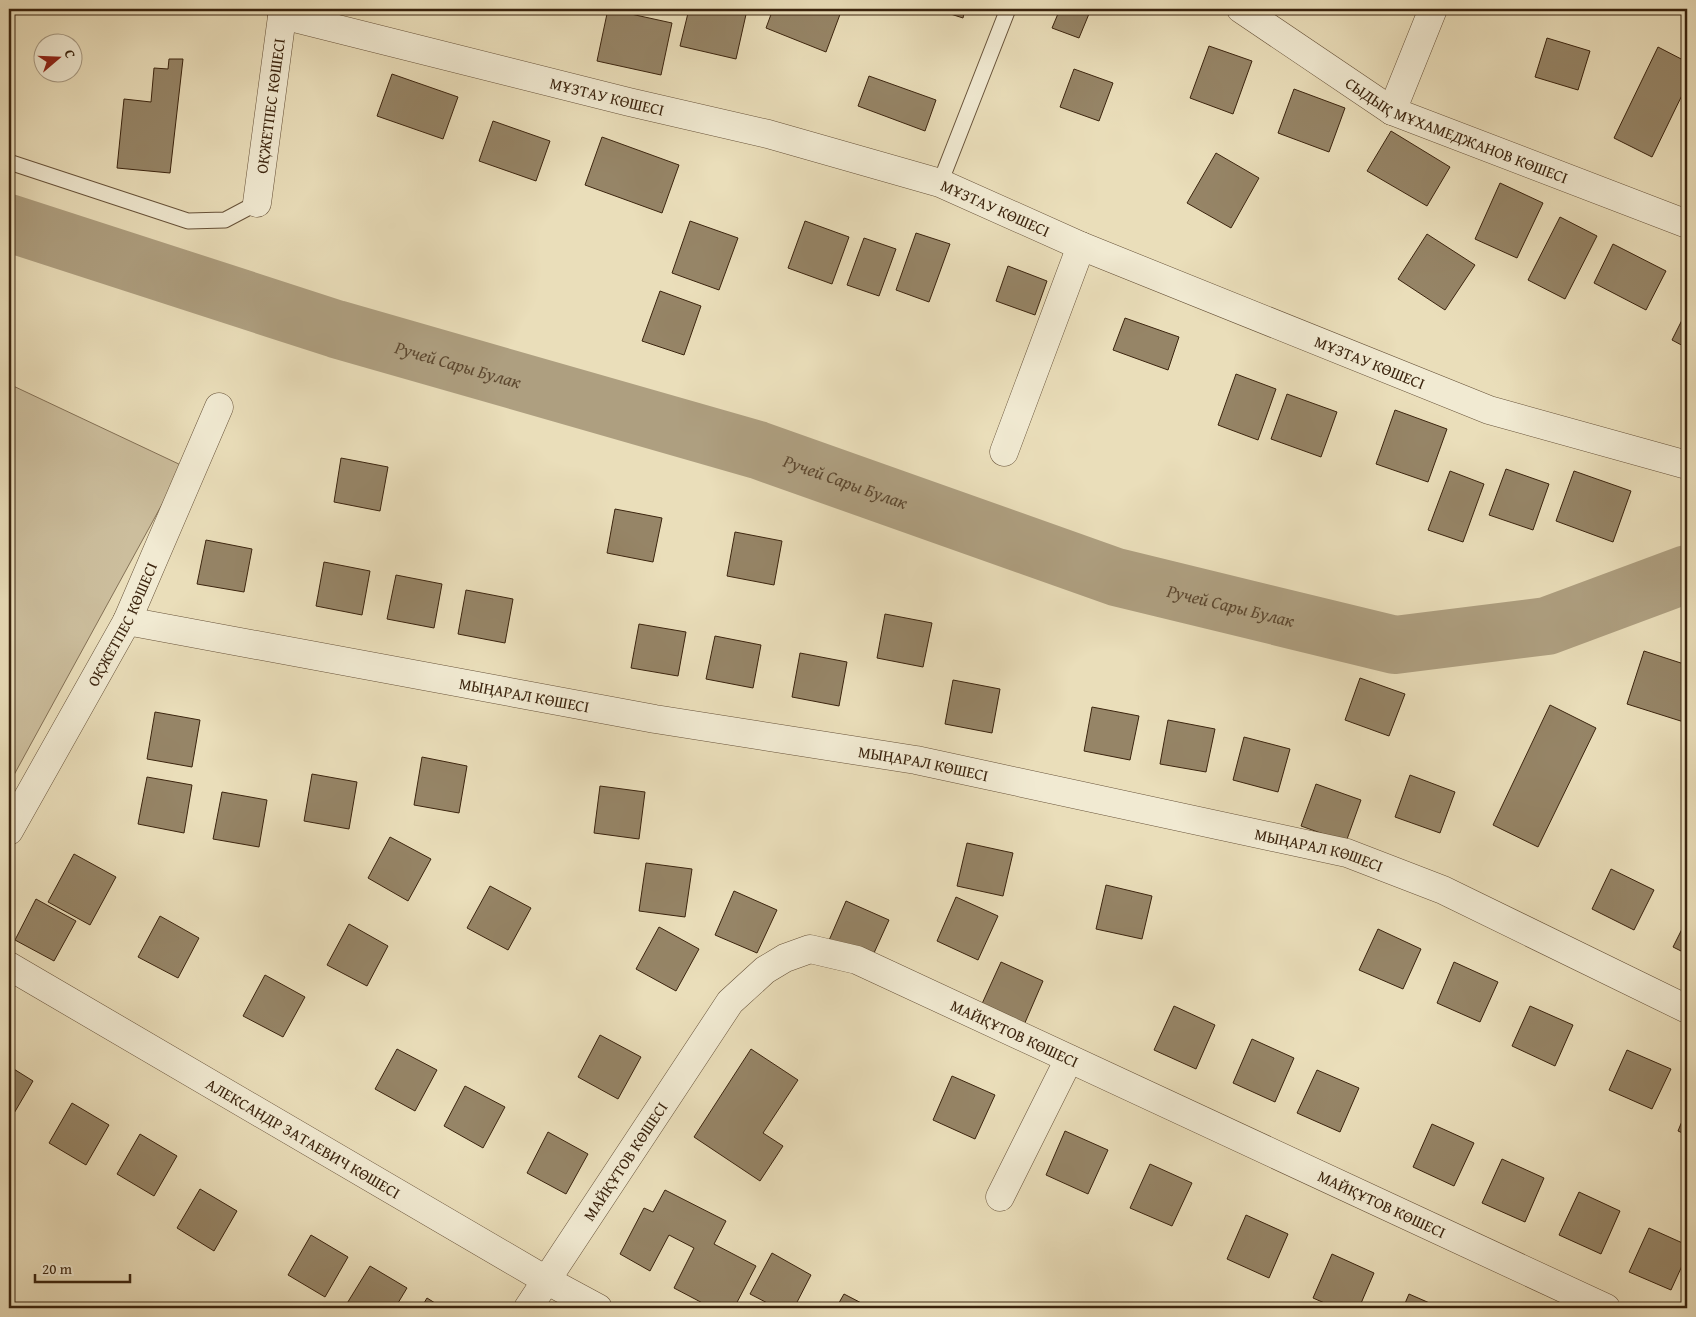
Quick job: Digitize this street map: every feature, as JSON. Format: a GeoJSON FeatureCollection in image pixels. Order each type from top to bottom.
{"type":"FeatureCollection","features":[{"type":"Feature","properties":{"kind":"street","name":"СЫДЫҚ МҰХАМЕДЖАНОВ КӨШЕСІ"},"geometry":{"type":"LineString","coordinates":[[1240,9],[1392,111],[1687,224]]}},
{"type":"Feature","properties":{"kind":"street"},"geometry":{"type":"LineString","coordinates":[[1392,111],[1433,9]]}},
{"type":"Feature","properties":{"kind":"street","name":"МҰЗТАУ КӨШЕСІ"},"geometry":{"type":"LineString","coordinates":[[283,12],[629,102],[768,134],[940,183],[1081,246],[1489,410],[1687,465]]}},
{"type":"Feature","properties":{"kind":"street","name":"ОҚЖЕТПЕС КӨШЕСІ"},"geometry":{"type":"LineString","coordinates":[[257,203],[283,12]]}},
{"type":"Feature","properties":{"kind":"street"},"geometry":{"type":"LineString","coordinates":[[1004,452],[1081,246]]}},
{"type":"Feature","properties":{"kind":"street","name":"ОҚЖЕТПЕС КӨШЕСІ"},"geometry":{"type":"LineString","coordinates":[[9,831],[127,621],[219,407]]}},
{"type":"Feature","properties":{"kind":"street","name":"МЫҢАРАЛ КӨШЕСІ"},"geometry":{"type":"LineString","coordinates":[[127,621],[655,719],[916,760],[1346,853],[1443,890],[1687,1009]]}},
{"type":"Feature","properties":{"kind":"street","name":"МАЙҚҰТОВ КӨШЕСІ"},"geometry":{"type":"LineString","coordinates":[[528,1308],[730,1002],[765,970],[785,958],[810,950],[857,960],[1606,1308]]}},
{"type":"Feature","properties":{"kind":"street","name":"АЛЕКСАНДР ЗАТАЕВИЧ КӨШЕСІ"},"geometry":{"type":"LineString","coordinates":[[9,966],[546,1280],[598,1308]]}},
{"type":"Feature","properties":{"kind":"street"},"geometry":{"type":"LineString","coordinates":[[1000,1197],[1069,1059]]}},
{"type":"Feature","properties":{"kind":"lane"},"geometry":{"type":"LineString","coordinates":[[940,183],[1008,9]]}},
{"type":"Feature","properties":{"kind":"lane"},"geometry":{"type":"LineString","coordinates":[[9,162],[188,221],[225,220],[257,203]]}},
{"type":"Feature","properties":{"kind":"shaded area"},"geometry":{"type":"Polygon","coordinates":[[[9,384],[183,466],[9,784],[9,384]]]}},
{"type":"Feature","properties":{"kind":"building"},"geometry":{"type":"Polygon","coordinates":[[[608,9],[672,23],[661,75],[597,61],[608,9]]]}},
{"type":"Feature","properties":{"kind":"building"},"geometry":{"type":"Polygon","coordinates":[[[689,9],[747,10],[736,59],[680,46],[689,9]]]}},
{"type":"Feature","properties":{"kind":"building"},"geometry":{"type":"Polygon","coordinates":[[[773,9],[842,9],[826,52],[766,28],[773,9]]]}},
{"type":"Feature","properties":{"kind":"building"},"geometry":{"type":"Polygon","coordinates":[[[935,9],[965,9],[963,18],[935,9]]]}},
{"type":"Feature","properties":{"kind":"building"},"geometry":{"type":"Polygon","coordinates":[[[1060,9],[1091,9],[1079,38],[1052,28],[1060,9]]]}},
{"type":"Feature","properties":{"kind":"building"},"geometry":{"type":"Polygon","coordinates":[[[1547,38],[1590,51],[1578,90],[1535,77],[1547,38]]]}},
{"type":"Feature","properties":{"kind":"building"},"geometry":{"type":"Polygon","coordinates":[[[1209,46],[1252,61],[1233,114],[1190,98],[1209,46]]]}},
{"type":"Feature","properties":{"kind":"building"},"geometry":{"type":"Polygon","coordinates":[[[1658,47],[1687,62],[1687,85],[1652,157],[1614,138],[1658,47]]]}},
{"type":"Feature","properties":{"kind":"building"},"geometry":{"type":"Polygon","coordinates":[[[169,59],[183,59],[170,173],[117,168],[124,99],[151,102],[154,68],[168,69],[169,59]]]}},
{"type":"Feature","properties":{"kind":"building"},"geometry":{"type":"Polygon","coordinates":[[[1074,69],[1113,83],[1099,121],[1060,107],[1074,69]]]}},
{"type":"Feature","properties":{"kind":"building"},"geometry":{"type":"Polygon","coordinates":[[[392,74],[458,97],[443,139],[377,116],[392,74]]]}},
{"type":"Feature","properties":{"kind":"building"},"geometry":{"type":"Polygon","coordinates":[[[869,76],[936,100],[925,131],[858,106],[869,76]]]}},
{"type":"Feature","properties":{"kind":"building"},"geometry":{"type":"Polygon","coordinates":[[[1294,89],[1345,108],[1329,152],[1278,133],[1294,89]]]}},
{"type":"Feature","properties":{"kind":"building"},"geometry":{"type":"Polygon","coordinates":[[[493,121],[550,141],[536,181],[479,161],[493,121]]]}},
{"type":"Feature","properties":{"kind":"building"},"geometry":{"type":"Polygon","coordinates":[[[1391,131],[1450,167],[1427,206],[1367,171],[1391,131]]]}},
{"type":"Feature","properties":{"kind":"building"},"geometry":{"type":"Polygon","coordinates":[[[602,137],[679,165],[662,213],[585,185],[602,137]]]}},
{"type":"Feature","properties":{"kind":"building"},"geometry":{"type":"Polygon","coordinates":[[[1216,153],[1259,178],[1231,228],[1187,203],[1216,153]]]}},
{"type":"Feature","properties":{"kind":"building"},"geometry":{"type":"Polygon","coordinates":[[[1500,183],[1543,203],[1517,258],[1475,239],[1500,183]]]}},
{"type":"Feature","properties":{"kind":"building"},"geometry":{"type":"Polygon","coordinates":[[[1560,217],[1597,236],[1565,299],[1528,280],[1560,217]]]}},
{"type":"Feature","properties":{"kind":"building"},"geometry":{"type":"Polygon","coordinates":[[[690,221],[738,238],[719,290],[672,273],[690,221]]]}},
{"type":"Feature","properties":{"kind":"building"},"geometry":{"type":"Polygon","coordinates":[[[805,221],[849,237],[832,284],[788,268],[805,221]]]}},
{"type":"Feature","properties":{"kind":"building"},"geometry":{"type":"Polygon","coordinates":[[[916,233],[950,244],[929,302],[896,290],[916,233]]]}},
{"type":"Feature","properties":{"kind":"building"},"geometry":{"type":"Polygon","coordinates":[[[1427,234],[1475,265],[1445,310],[1398,279],[1427,234]]]}},
{"type":"Feature","properties":{"kind":"building"},"geometry":{"type":"Polygon","coordinates":[[[864,238],[896,249],[879,296],[847,285],[864,238]]]}},
{"type":"Feature","properties":{"kind":"building"},"geometry":{"type":"Polygon","coordinates":[[[1613,244],[1666,271],[1646,310],[1594,283],[1613,244]]]}},
{"type":"Feature","properties":{"kind":"building"},"geometry":{"type":"Polygon","coordinates":[[[1008,266],[1047,281],[1035,315],[996,301],[1008,266]]]}},
{"type":"Feature","properties":{"kind":"building"},"geometry":{"type":"Polygon","coordinates":[[[660,291],[701,306],[684,355],[642,341],[660,291]]]}},
{"type":"Feature","properties":{"kind":"building"},"geometry":{"type":"Polygon","coordinates":[[[1687,310],[1687,348],[1672,340],[1687,310]]]}},
{"type":"Feature","properties":{"kind":"building"},"geometry":{"type":"Polygon","coordinates":[[[1125,318],[1179,337],[1168,370],[1113,350],[1125,318]]]}},
{"type":"Feature","properties":{"kind":"building"},"geometry":{"type":"Polygon","coordinates":[[[1236,374],[1276,389],[1258,440],[1218,425],[1236,374]]]}},
{"type":"Feature","properties":{"kind":"building"},"geometry":{"type":"Polygon","coordinates":[[[1287,394],[1337,412],[1321,457],[1271,439],[1287,394]]]}},
{"type":"Feature","properties":{"kind":"building"},"geometry":{"type":"Polygon","coordinates":[[[1395,410],[1447,429],[1428,482],[1376,464],[1395,410]]]}},
{"type":"Feature","properties":{"kind":"building"},"geometry":{"type":"Polygon","coordinates":[[[341,458],[388,467],[380,511],[334,502],[341,458]]]}},
{"type":"Feature","properties":{"kind":"building"},"geometry":{"type":"Polygon","coordinates":[[[1506,469],[1549,484],[1533,530],[1489,515],[1506,469]]]}},
{"type":"Feature","properties":{"kind":"building"},"geometry":{"type":"Polygon","coordinates":[[[1450,471],[1484,484],[1463,542],[1428,530],[1450,471]]]}},
{"type":"Feature","properties":{"kind":"building"},"geometry":{"type":"Polygon","coordinates":[[[1574,471],[1631,491],[1613,542],[1556,521],[1574,471]]]}},
{"type":"Feature","properties":{"kind":"building"},"geometry":{"type":"Polygon","coordinates":[[[615,509],[662,518],[653,562],[607,553],[615,509]]]}},
{"type":"Feature","properties":{"kind":"building"},"geometry":{"type":"Polygon","coordinates":[[[735,532],[782,541],[774,585],[727,576],[735,532]]]}},
{"type":"Feature","properties":{"kind":"building"},"geometry":{"type":"Polygon","coordinates":[[[206,540],[252,549],[244,592],[197,584],[206,540]]]}},
{"type":"Feature","properties":{"kind":"building"},"geometry":{"type":"Polygon","coordinates":[[[324,562],[370,571],[362,615],[316,606],[324,562]]]}},
{"type":"Feature","properties":{"kind":"building"},"geometry":{"type":"Polygon","coordinates":[[[396,575],[442,584],[434,628],[387,619],[396,575]]]}},
{"type":"Feature","properties":{"kind":"building"},"geometry":{"type":"Polygon","coordinates":[[[466,590],[513,599],[505,643],[458,634],[466,590]]]}},
{"type":"Feature","properties":{"kind":"building"},"geometry":{"type":"Polygon","coordinates":[[[885,614],[932,623],[923,667],[877,658],[885,614]]]}},
{"type":"Feature","properties":{"kind":"building"},"geometry":{"type":"Polygon","coordinates":[[[639,624],[686,632],[678,676],[631,668],[639,624]]]}},
{"type":"Feature","properties":{"kind":"building"},"geometry":{"type":"Polygon","coordinates":[[[715,636],[761,645],[753,688],[706,679],[715,636]]]}},
{"type":"Feature","properties":{"kind":"building"},"geometry":{"type":"Polygon","coordinates":[[[1644,651],[1687,665],[1687,723],[1627,704],[1644,651]]]}},
{"type":"Feature","properties":{"kind":"building"},"geometry":{"type":"Polygon","coordinates":[[[800,653],[847,662],[839,706],[792,697],[800,653]]]}},
{"type":"Feature","properties":{"kind":"building"},"geometry":{"type":"Polygon","coordinates":[[[1360,678],[1405,694],[1389,736],[1345,720],[1360,678]]]}},
{"type":"Feature","properties":{"kind":"building"},"geometry":{"type":"Polygon","coordinates":[[[953,680],[1000,689],[992,733],[945,724],[953,680]]]}},
{"type":"Feature","properties":{"kind":"building"},"geometry":{"type":"Polygon","coordinates":[[[1550,705],[1596,728],[1538,847],[1493,825],[1550,705]]]}},
{"type":"Feature","properties":{"kind":"building"},"geometry":{"type":"Polygon","coordinates":[[[1092,707],[1139,716],[1130,760],[1084,751],[1092,707]]]}},
{"type":"Feature","properties":{"kind":"building"},"geometry":{"type":"Polygon","coordinates":[[[155,712],[200,720],[192,767],[147,759],[155,712]]]}},
{"type":"Feature","properties":{"kind":"building"},"geometry":{"type":"Polygon","coordinates":[[[1168,720],[1215,729],[1206,772],[1160,764],[1168,720]]]}},
{"type":"Feature","properties":{"kind":"building"},"geometry":{"type":"Polygon","coordinates":[[[1244,737],[1290,749],[1278,792],[1233,780],[1244,737]]]}},
{"type":"Feature","properties":{"kind":"building"},"geometry":{"type":"Polygon","coordinates":[[[422,757],[467,766],[459,813],[414,805],[422,757]]]}},
{"type":"Feature","properties":{"kind":"building"},"geometry":{"type":"Polygon","coordinates":[[[312,774],[357,782],[349,829],[304,821],[312,774]]]}},
{"type":"Feature","properties":{"kind":"building"},"geometry":{"type":"Polygon","coordinates":[[[1410,775],[1455,792],[1440,833],[1395,817],[1410,775]]]}},
{"type":"Feature","properties":{"kind":"building"},"geometry":{"type":"Polygon","coordinates":[[[147,777],[192,785],[184,833],[138,824],[147,777]]]}},
{"type":"Feature","properties":{"kind":"building"},"geometry":{"type":"Polygon","coordinates":[[[1316,784],[1361,800],[1346,842],[1301,826],[1316,784]]]}},
{"type":"Feature","properties":{"kind":"building"},"geometry":{"type":"Polygon","coordinates":[[[600,786],[645,792],[639,839],[594,833],[600,786]]]}},
{"type":"Feature","properties":{"kind":"building"},"geometry":{"type":"Polygon","coordinates":[[[222,792],[267,800],[259,847],[213,839],[222,792]]]}},
{"type":"Feature","properties":{"kind":"building"},"geometry":{"type":"Polygon","coordinates":[[[390,837],[431,859],[408,901],[368,878],[390,837]]]}},
{"type":"Feature","properties":{"kind":"building"},"geometry":{"type":"Polygon","coordinates":[[[967,843],[1013,853],[1003,896],[957,886],[967,843]]]}},
{"type":"Feature","properties":{"kind":"building"},"geometry":{"type":"Polygon","coordinates":[[[74,854],[116,877],[90,925],[48,902],[74,854]]]}},
{"type":"Feature","properties":{"kind":"building"},"geometry":{"type":"Polygon","coordinates":[[[646,863],[692,869],[685,917],[639,911],[646,863]]]}},
{"type":"Feature","properties":{"kind":"building"},"geometry":{"type":"Polygon","coordinates":[[[1611,869],[1654,890],[1634,930],[1592,909],[1611,869]]]}},
{"type":"Feature","properties":{"kind":"building"},"geometry":{"type":"Polygon","coordinates":[[[1106,885],[1152,896],[1142,939],[1096,929],[1106,885]]]}},
{"type":"Feature","properties":{"kind":"building"},"geometry":{"type":"Polygon","coordinates":[[[490,886],[531,908],[508,950],[467,928],[490,886]]]}},
{"type":"Feature","properties":{"kind":"building"},"geometry":{"type":"Polygon","coordinates":[[[734,891],[777,910],[757,953],[715,935],[734,891]]]}},
{"type":"Feature","properties":{"kind":"building"},"geometry":{"type":"Polygon","coordinates":[[[956,897],[998,916],[978,960],[937,941],[956,897]]]}},
{"type":"Feature","properties":{"kind":"building"},"geometry":{"type":"Polygon","coordinates":[[[36,899],[76,921],[54,961],[15,940],[36,899]]]}},
{"type":"Feature","properties":{"kind":"building"},"geometry":{"type":"Polygon","coordinates":[[[846,901],[889,920],[869,964],[827,945],[846,901]]]}},
{"type":"Feature","properties":{"kind":"building"},"geometry":{"type":"Polygon","coordinates":[[[160,916],[199,938],[178,978],[138,957],[160,916]]]}},
{"type":"Feature","properties":{"kind":"building"},"geometry":{"type":"Polygon","coordinates":[[[1687,919],[1687,954],[1673,947],[1687,919]]]}},
{"type":"Feature","properties":{"kind":"building"},"geometry":{"type":"Polygon","coordinates":[[[349,924],[388,946],[367,986],[327,965],[349,924]]]}},
{"type":"Feature","properties":{"kind":"building"},"geometry":{"type":"Polygon","coordinates":[[[659,927],[699,949],[676,991],[636,969],[659,927]]]}},
{"type":"Feature","properties":{"kind":"building"},"geometry":{"type":"Polygon","coordinates":[[[1378,929],[1421,949],[1403,989],[1359,970],[1378,929]]]}},
{"type":"Feature","properties":{"kind":"building"},"geometry":{"type":"Polygon","coordinates":[[[1001,962],[1043,981],[1024,1025],[981,1006],[1001,962]]]}},
{"type":"Feature","properties":{"kind":"building"},"geometry":{"type":"Polygon","coordinates":[[[1454,962],[1498,982],[1480,1022],[1437,1003],[1454,962]]]}},
{"type":"Feature","properties":{"kind":"building"},"geometry":{"type":"Polygon","coordinates":[[[265,975],[305,997],[283,1037],[243,1016],[265,975]]]}},
{"type":"Feature","properties":{"kind":"building"},"geometry":{"type":"Polygon","coordinates":[[[1174,1006],[1215,1025],[1196,1069],[1154,1050],[1174,1006]]]}},
{"type":"Feature","properties":{"kind":"building"},"geometry":{"type":"Polygon","coordinates":[[[1530,1006],[1573,1025],[1555,1066],[1512,1046],[1530,1006]]]}},
{"type":"Feature","properties":{"kind":"building"},"geometry":{"type":"Polygon","coordinates":[[[600,1035],[641,1057],[618,1099],[578,1077],[600,1035]]]}},
{"type":"Feature","properties":{"kind":"building"},"geometry":{"type":"Polygon","coordinates":[[[1252,1039],[1294,1058],[1275,1102],[1233,1083],[1252,1039]]]}},
{"type":"Feature","properties":{"kind":"building"},"geometry":{"type":"Polygon","coordinates":[[[397,1049],[437,1070],[415,1111],[375,1089],[397,1049]]]}},
{"type":"Feature","properties":{"kind":"building"},"geometry":{"type":"Polygon","coordinates":[[[751,1049],[798,1080],[763,1133],[783,1146],[760,1181],[694,1137],[751,1049]]]}},
{"type":"Feature","properties":{"kind":"building"},"geometry":{"type":"Polygon","coordinates":[[[1627,1050],[1671,1069],[1652,1109],[1609,1090],[1627,1050]]]}},
{"type":"Feature","properties":{"kind":"building"},"geometry":{"type":"Polygon","coordinates":[[[9,1066],[33,1081],[10,1120],[9,1120],[9,1066]]]}},
{"type":"Feature","properties":{"kind":"building"},"geometry":{"type":"Polygon","coordinates":[[[1317,1070],[1359,1088],[1340,1132],[1297,1113],[1317,1070]]]}},
{"type":"Feature","properties":{"kind":"building"},"geometry":{"type":"Polygon","coordinates":[[[952,1076],[995,1095],[975,1139],[933,1120],[952,1076]]]}},
{"type":"Feature","properties":{"kind":"building"},"geometry":{"type":"Polygon","coordinates":[[[465,1086],[505,1107],[483,1148],[444,1126],[465,1086]]]}},
{"type":"Feature","properties":{"kind":"building"},"geometry":{"type":"Polygon","coordinates":[[[72,1103],[109,1125],[86,1165],[49,1143],[72,1103]]]}},
{"type":"Feature","properties":{"kind":"building"},"geometry":{"type":"Polygon","coordinates":[[[1687,1109],[1687,1135],[1678,1131],[1687,1109]]]}},
{"type":"Feature","properties":{"kind":"building"},"geometry":{"type":"Polygon","coordinates":[[[1432,1124],[1474,1143],[1454,1186],[1413,1167],[1432,1124]]]}},
{"type":"Feature","properties":{"kind":"building"},"geometry":{"type":"Polygon","coordinates":[[[1065,1131],[1108,1150],[1088,1194],[1046,1175],[1065,1131]]]}},
{"type":"Feature","properties":{"kind":"building"},"geometry":{"type":"Polygon","coordinates":[[[548,1132],[588,1154],[566,1194],[527,1173],[548,1132]]]}},
{"type":"Feature","properties":{"kind":"building"},"geometry":{"type":"Polygon","coordinates":[[[140,1134],[177,1156],[154,1196],[117,1174],[140,1134]]]}},
{"type":"Feature","properties":{"kind":"building"},"geometry":{"type":"Polygon","coordinates":[[[1502,1159],[1544,1178],[1525,1222],[1482,1203],[1502,1159]]]}},
{"type":"Feature","properties":{"kind":"building"},"geometry":{"type":"Polygon","coordinates":[[[1150,1164],[1192,1183],[1172,1226],[1130,1208],[1150,1164]]]}},
{"type":"Feature","properties":{"kind":"building"},"geometry":{"type":"Polygon","coordinates":[[[200,1189],[237,1211],[214,1251],[177,1228],[200,1189]]]}},
{"type":"Feature","properties":{"kind":"building"},"geometry":{"type":"Polygon","coordinates":[[[665,1190],[726,1221],[714,1244],[756,1266],[734,1308],[712,1308],[674,1288],[694,1248],[669,1235],[650,1271],[620,1254],[644,1208],[653,1212],[665,1190]]]}},
{"type":"Feature","properties":{"kind":"building"},"geometry":{"type":"Polygon","coordinates":[[[1579,1192],[1620,1211],[1601,1254],[1559,1235],[1579,1192]]]}},
{"type":"Feature","properties":{"kind":"building"},"geometry":{"type":"Polygon","coordinates":[[[1246,1215],[1288,1234],[1269,1278],[1227,1259],[1246,1215]]]}},
{"type":"Feature","properties":{"kind":"building"},"geometry":{"type":"Polygon","coordinates":[[[1649,1228],[1687,1245],[1687,1255],[1671,1290],[1629,1272],[1649,1228]]]}},
{"type":"Feature","properties":{"kind":"building"},"geometry":{"type":"Polygon","coordinates":[[[311,1235],[348,1257],[325,1297],[288,1275],[311,1235]]]}},
{"type":"Feature","properties":{"kind":"building"},"geometry":{"type":"Polygon","coordinates":[[[772,1253],[811,1275],[794,1308],[777,1308],[750,1294],[772,1253]]]}},
{"type":"Feature","properties":{"kind":"building"},"geometry":{"type":"Polygon","coordinates":[[[1332,1254],[1374,1273],[1359,1308],[1336,1308],[1313,1298],[1332,1254]]]}},
{"type":"Feature","properties":{"kind":"building"},"geometry":{"type":"Polygon","coordinates":[[[370,1266],[407,1288],[395,1308],[351,1308],[346,1305],[370,1266]]]}},
{"type":"Feature","properties":{"kind":"building"},"geometry":{"type":"Polygon","coordinates":[[[844,1294],[871,1308],[836,1308],[844,1294]]]}},
{"type":"Feature","properties":{"kind":"building"},"geometry":{"type":"Polygon","coordinates":[[[1409,1294],[1441,1308],[1403,1308],[1409,1294]]]}},
{"type":"Feature","properties":{"kind":"building"},"geometry":{"type":"Polygon","coordinates":[[[427,1298],[443,1308],[421,1308],[427,1298]]]}},
{"type":"Feature","properties":{"kind":"waterway","name":"Ручей Сары Булак"},"geometry":{"type":"LineString","coordinates":[[9,223],[336,329],[758,450],[1116,577],[1395,645],[1547,626],[1687,574]]}}]}
